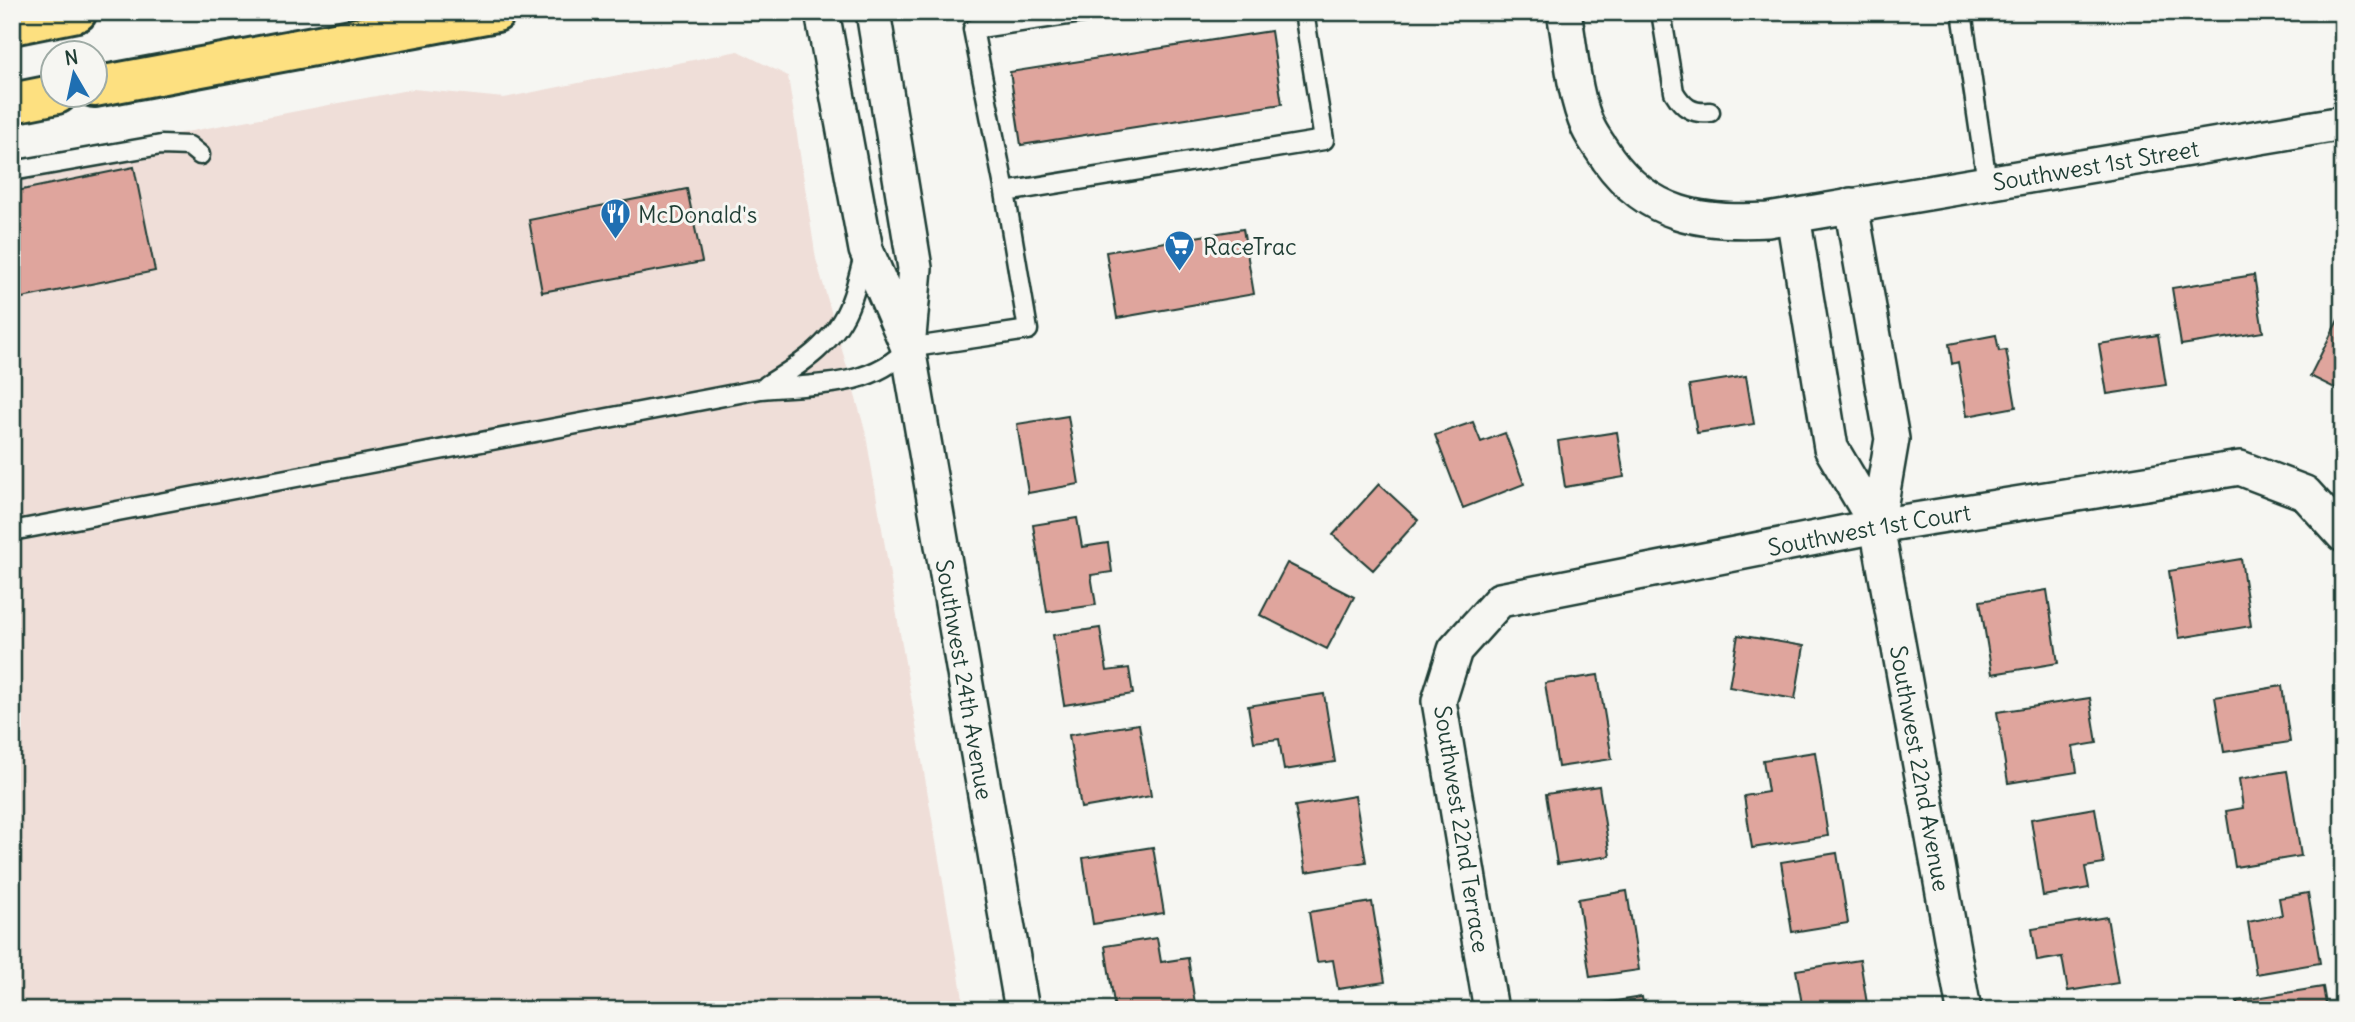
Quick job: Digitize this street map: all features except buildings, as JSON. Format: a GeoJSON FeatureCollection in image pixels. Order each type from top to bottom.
{"type":"FeatureCollection","features":[{"type":"Feature","properties":{"kind":"main road"},"geometry":{"type":"LineString","coordinates":[[12,25],[77,12]]}},
{"type":"Feature","properties":{"kind":"main road"},"geometry":{"type":"LineString","coordinates":[[108,85],[496,12]]}},
{"type":"Feature","properties":{"kind":"main road"},"geometry":{"type":"LineString","coordinates":[[12,103],[38,98]]}},
{"type":"Feature","properties":{"kind":"street","name":"Southwest 24th Avenue"},"geometry":{"type":"LineString","coordinates":[[822,12],[866,250],[908,348],[1022,1010]]}},
{"type":"Feature","properties":{"kind":"street","name":"Southwest 24th Avenue"},"geometry":{"type":"LineString","coordinates":[[873,12],[915,268],[908,348]]}},
{"type":"Feature","properties":{"kind":"street"},"geometry":{"type":"LineString","coordinates":[[1564,12],[1577,85],[1588,126],[1608,158],[1630,185],[1647,199],[1668,210],[1690,216],[1741,222],[1851,205]]}},
{"type":"Feature","properties":{"kind":"street","name":"Southwest 1st Street"},"geometry":{"type":"LineString","coordinates":[[1851,205],[2343,123]]}},
{"type":"Feature","properties":{"kind":"street","name":"Southwest 22nd Avenue"},"geometry":{"type":"LineString","coordinates":[[1851,205],[1892,439],[1877,526],[1964,1010]]}},
{"type":"Feature","properties":{"kind":"street","name":"Southwest 22nd Avenue"},"geometry":{"type":"LineString","coordinates":[[1793,216],[1831,448],[1877,526]]}},
{"type":"Feature","properties":{"kind":"street","name":"Southwest 1st Court"},"geometry":{"type":"LineString","coordinates":[[1455,650],[1500,600],[1877,526],[2240,468],[2305,493],[2343,535]]}},
{"type":"Feature","properties":{"kind":"street","name":"Southwest 22nd Terrace"},"geometry":{"type":"LineString","coordinates":[[1455,650],[1439,701],[1491,1010]]}},
{"type":"Feature","properties":{"kind":"lane"},"geometry":{"type":"LineString","coordinates":[[12,531],[761,389],[854,380],[878,372],[908,348],[1028,330],[1005,192],[973,29],[1088,12]]}},
{"type":"Feature","properties":{"kind":"lane"},"geometry":{"type":"LineString","coordinates":[[1005,192],[1324,140],[1304,12]]}},
{"type":"Feature","properties":{"kind":"lane"},"geometry":{"type":"LineString","coordinates":[[1962,12],[1987,182]]}},
{"type":"Feature","properties":{"kind":"lane"},"geometry":{"type":"LineString","coordinates":[[1662,18],[1674,92],[1679,101],[1693,112],[1710,112]]}},
{"type":"Feature","properties":{"kind":"lane"},"geometry":{"type":"LineString","coordinates":[[12,171],[161,145],[189,146],[200,155]]}},
{"type":"Feature","properties":{"kind":"lane"},"geometry":{"type":"LineString","coordinates":[[761,389],[801,365],[840,324],[851,302],[866,250]]}},
{"type":"Feature","properties":{"kind":"shaded area"},"geometry":{"type":"Polygon","coordinates":[[[738,51],[788,76],[816,259],[865,430],[965,1010],[12,1010],[12,165],[413,89],[504,98],[738,51]]]}},
{"type":"Feature","properties":{"kind":"place","name":"McDonald's"},"geometry":{"type":"Point","coordinates":[615,241]}},
{"type":"Feature","properties":{"kind":"place","name":"RaceTrac"},"geometry":{"type":"Point","coordinates":[1180,273]}}]}
